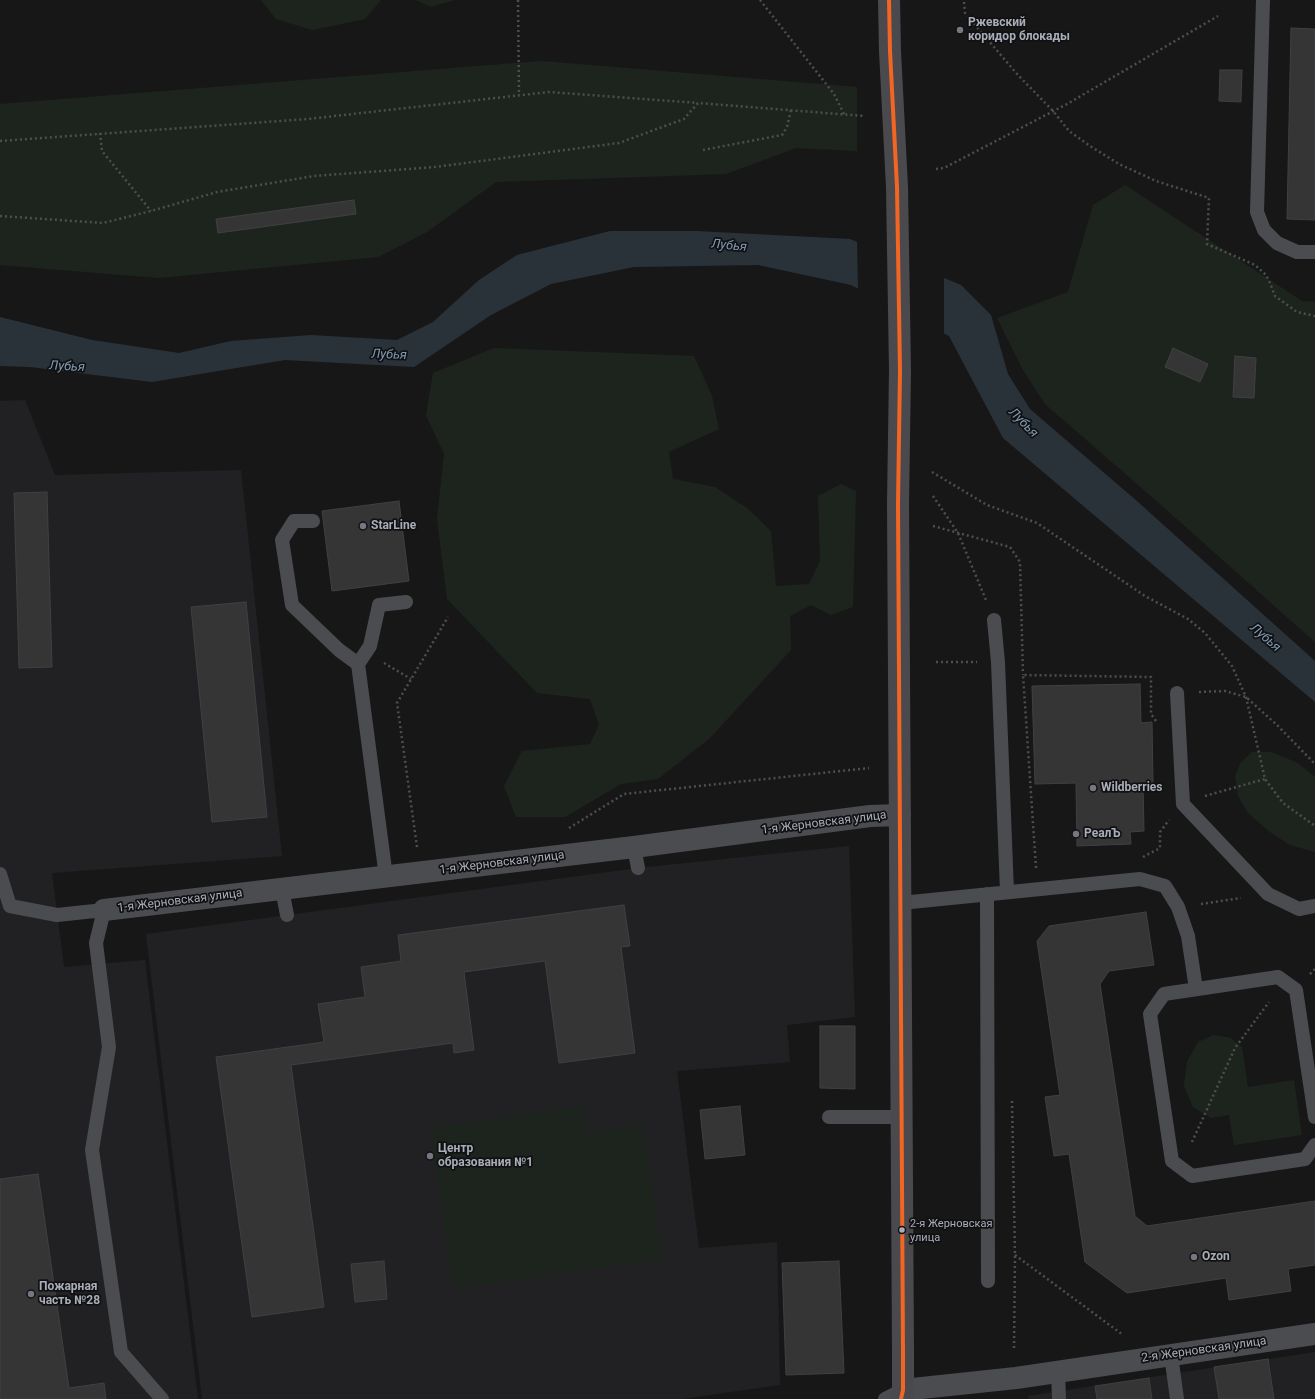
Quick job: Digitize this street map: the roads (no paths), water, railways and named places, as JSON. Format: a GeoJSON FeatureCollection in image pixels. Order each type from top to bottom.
{"type":"FeatureCollection","features":[{"type":"Feature","properties":{"kind":"main road"},"geometry":{"type":"LineString","coordinates":[[889,0],[897,187],[900,370],[898,504],[902,1117],[898,1397]]}},
{"type":"Feature","properties":{"kind":"street","name":"1-я Жерновская улица"},"geometry":{"type":"LineString","coordinates":[[104,910],[634,847],[870,816],[900,815]]}},
{"type":"Feature","properties":{"kind":"street","name":"2-я Жерновская улица"},"geometry":{"type":"LineString","coordinates":[[898,1397],[1058,1371],[1315,1334]]}},
{"type":"Feature","properties":{"kind":"lane"},"geometry":{"type":"LineString","coordinates":[[1263,0],[1257,212],[1264,230],[1277,243],[1297,252],[1315,252]]}},
{"type":"Feature","properties":{"kind":"lane"},"geometry":{"type":"LineString","coordinates":[[313,521],[294,521],[282,540],[292,605],[339,650],[362,658]]}},
{"type":"Feature","properties":{"kind":"lane"},"geometry":{"type":"LineString","coordinates":[[386,877],[362,658],[370,646],[380,605],[406,602]]}},
{"type":"Feature","properties":{"kind":"lane"},"geometry":{"type":"LineString","coordinates":[[994,620],[998,662],[1007,892]]}},
{"type":"Feature","properties":{"kind":"lane"},"geometry":{"type":"LineString","coordinates":[[1177,693],[1183,804],[1268,894],[1300,909],[1315,906]]}},
{"type":"Feature","properties":{"kind":"lane"},"geometry":{"type":"LineString","coordinates":[[634,847],[638,868]]}},
{"type":"Feature","properties":{"kind":"lane"},"geometry":{"type":"LineString","coordinates":[[0,874],[10,906],[56,915],[104,910],[96,943],[109,1046],[92,1150],[122,1352],[162,1399]]}},
{"type":"Feature","properties":{"kind":"lane"},"geometry":{"type":"LineString","coordinates":[[901,903],[1140,879],[1164,886],[1178,907],[1188,936],[1196,989]]}},
{"type":"Feature","properties":{"kind":"lane"},"geometry":{"type":"LineString","coordinates":[[282,889],[287,915]]}},
{"type":"Feature","properties":{"kind":"lane"},"geometry":{"type":"LineString","coordinates":[[986,894],[988,1281]]}},
{"type":"Feature","properties":{"kind":"lane"},"geometry":{"type":"LineString","coordinates":[[1315,1117],[1296,990],[1278,977],[1164,994],[1150,1014],[1172,1161],[1192,1176],[1305,1159],[1315,1145]]}},
{"type":"Feature","properties":{"kind":"lane"},"geometry":{"type":"LineString","coordinates":[[829,1117],[902,1117]]}},
{"type":"Feature","properties":{"kind":"lane"},"geometry":{"type":"LineString","coordinates":[[1171,1355],[1177,1399]]}},
{"type":"Feature","properties":{"kind":"lane"},"geometry":{"type":"LineString","coordinates":[[1058,1371],[1059,1399]]}},
{"type":"Feature","properties":{"kind":"water","name":"Лубья"},"geometry":{"type":"Polygon","coordinates":[[[610,231],[696,231],[850,239],[961,285],[991,315],[1008,374],[1030,409],[1138,502],[1315,661],[1315,702],[1003,438],[949,336],[851,285],[758,265],[634,267],[551,284],[491,315],[414,367],[285,360],[152,382],[30,367],[0,366],[0,317],[92,340],[179,353],[231,341],[311,335],[397,340],[433,322],[479,280],[517,255],[610,231]]]}},
{"type":"Feature","properties":{"kind":"place","name":"Ржевский коридор блокады"},"geometry":{"type":"Point","coordinates":[960,30]}},
{"type":"Feature","properties":{"kind":"place","name":"StarLine"},"geometry":{"type":"Point","coordinates":[363,526]}},
{"type":"Feature","properties":{"kind":"place","name":"Wildberries"},"geometry":{"type":"Point","coordinates":[1093,788]}},
{"type":"Feature","properties":{"kind":"place","name":"РеалЪ"},"geometry":{"type":"Point","coordinates":[1076,834]}},
{"type":"Feature","properties":{"kind":"place","name":"Центр образования №1"},"geometry":{"type":"Point","coordinates":[430,1156]}},
{"type":"Feature","properties":{"kind":"place","name":"2-я Жерновская улица"},"geometry":{"type":"Point","coordinates":[902,1230]}},
{"type":"Feature","properties":{"kind":"place","name":"Ozon"},"geometry":{"type":"Point","coordinates":[1194,1257]}},
{"type":"Feature","properties":{"kind":"place","name":"Пожарная часть №28"},"geometry":{"type":"Point","coordinates":[31,1294]}}]}
